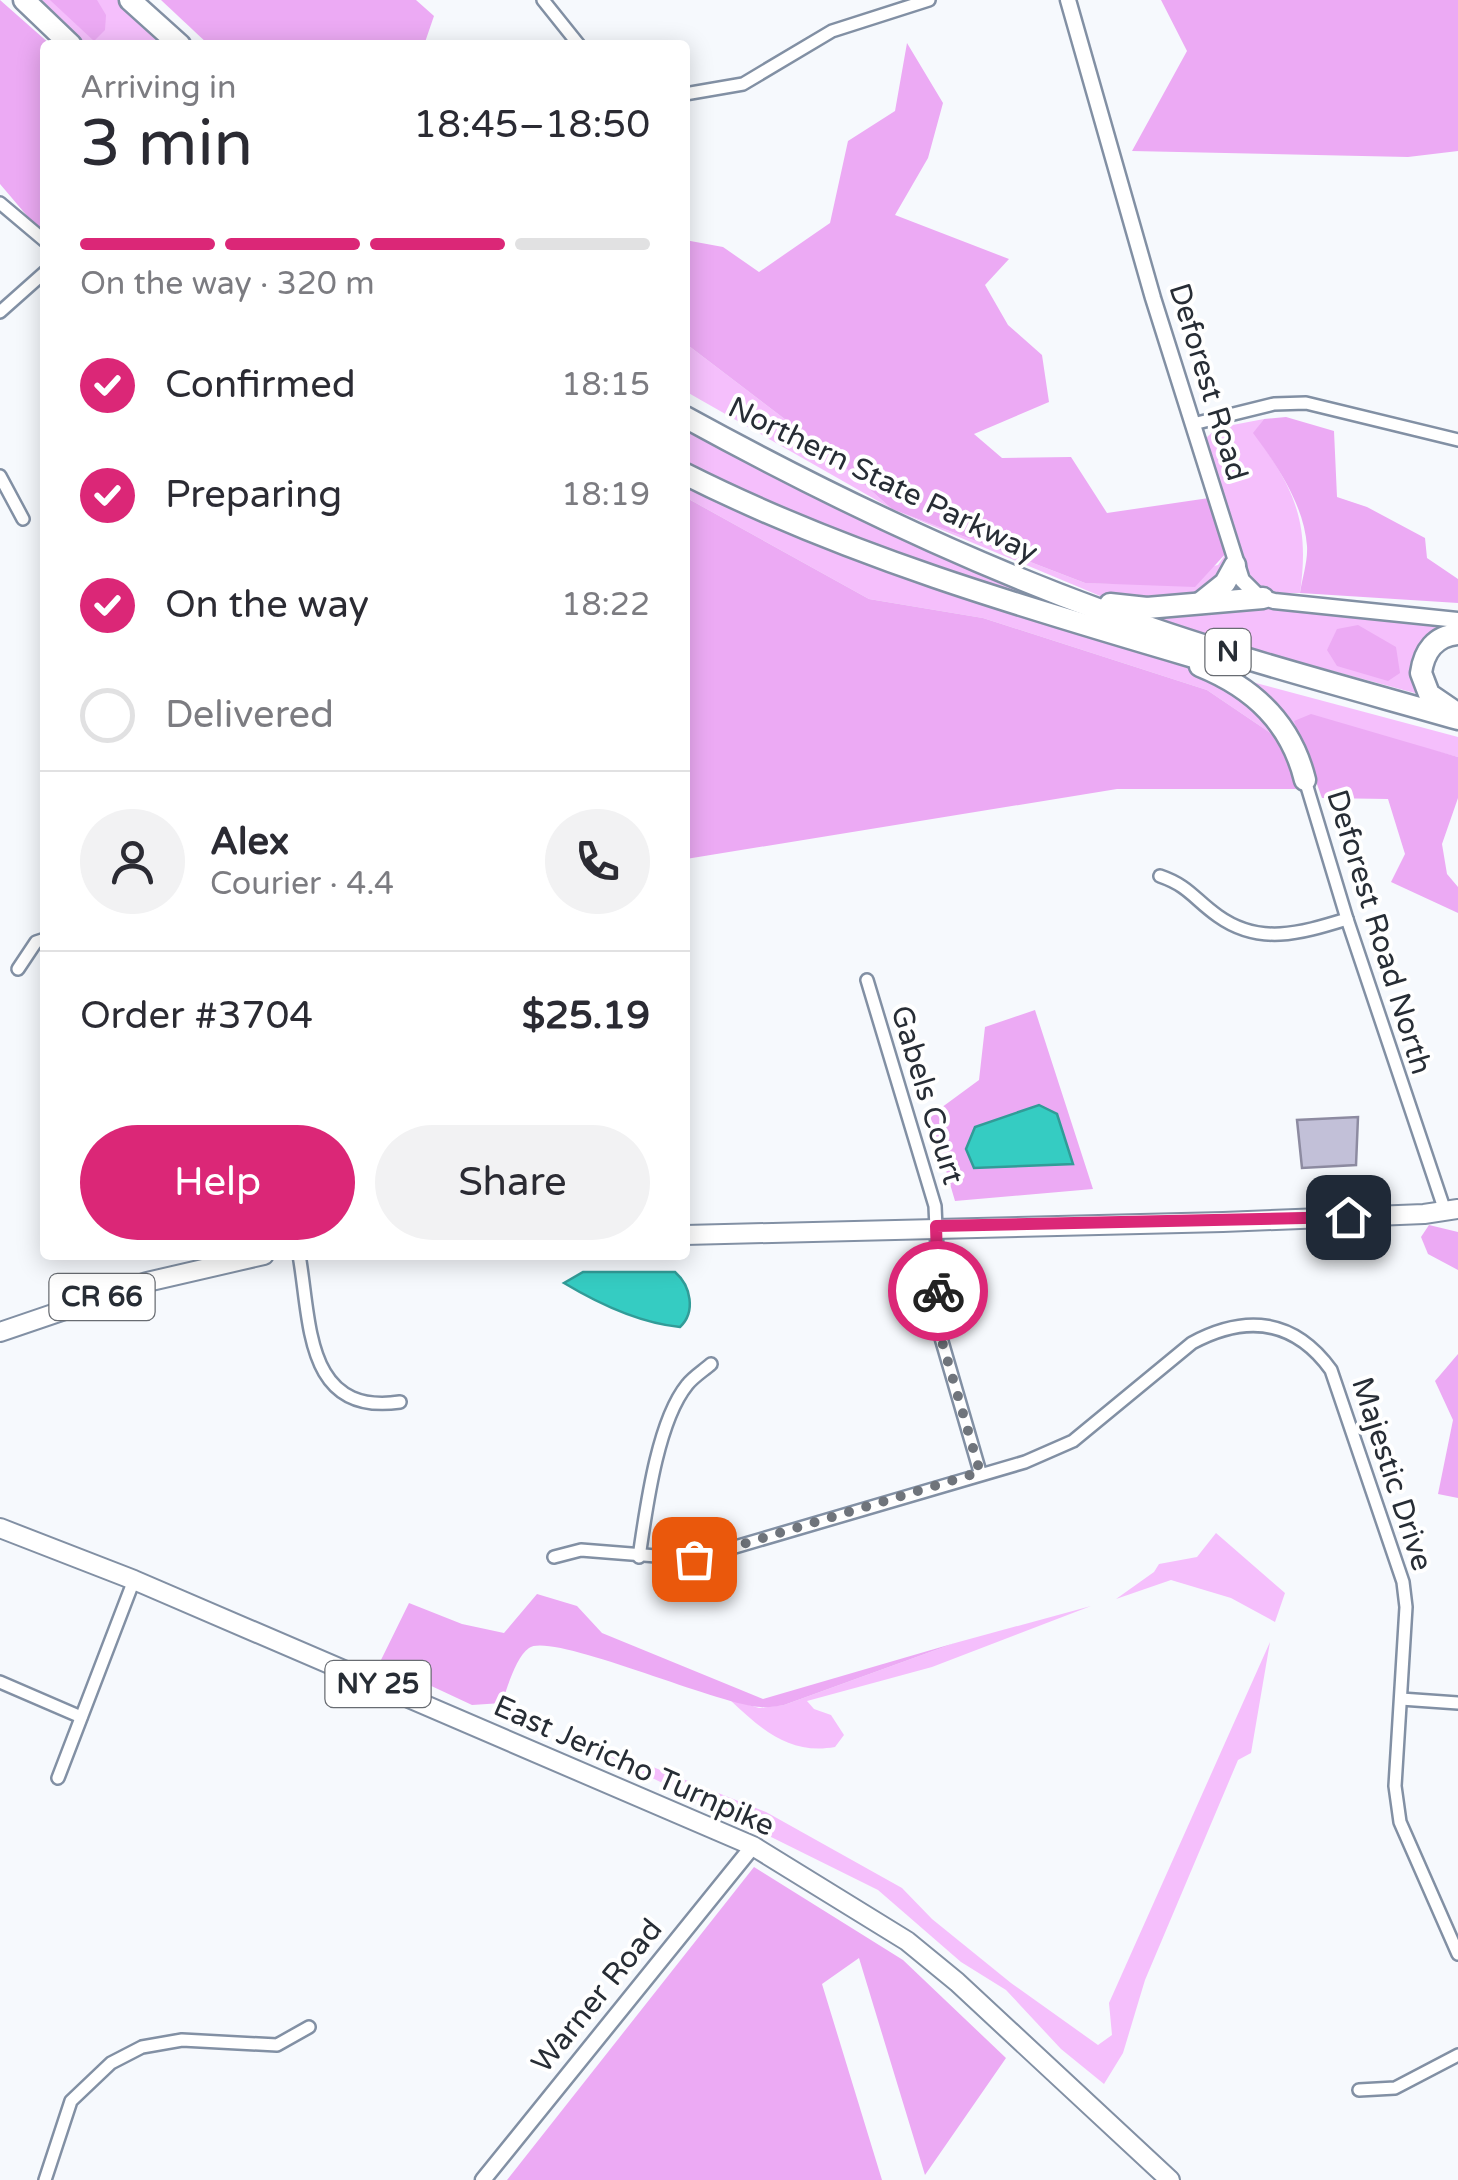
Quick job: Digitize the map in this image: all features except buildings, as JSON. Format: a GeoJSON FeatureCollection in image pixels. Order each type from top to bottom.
{"type":"FeatureCollection","features":[{"type":"Feature","properties":{"kind":"highway"},"geometry":{"type":"LineString","coordinates":[[24,0],[66,40]]}},
{"type":"Feature","properties":{"kind":"highway"},"geometry":{"type":"LineString","coordinates":[[130,0],[174,40]]}},
{"type":"Feature","properties":{"kind":"highway","name":"Northern State Parkway"},"geometry":{"type":"LineString","coordinates":[[690,419],[836,497],[1002,573],[1187,640],[1458,719]]}},
{"type":"Feature","properties":{"kind":"highway","name":"Northern State Parkway"},"geometry":{"type":"LineString","coordinates":[[690,476],[883,561],[1001,601],[1458,733]]}},
{"type":"Feature","properties":{"kind":"highway"},"geometry":{"type":"LineString","coordinates":[[1198,604],[1220,588],[1236,565]]}},
{"type":"Feature","properties":{"kind":"highway"},"geometry":{"type":"LineString","coordinates":[[1002,573],[1052,584],[1115,606],[1262,598]]}},
{"type":"Feature","properties":{"kind":"highway"},"geometry":{"type":"LineString","coordinates":[[1458,634],[1432,644],[1421,673],[1426,690],[1434,699],[1458,711]]}},
{"type":"Feature","properties":{"kind":"highway"},"geometry":{"type":"LineString","coordinates":[[1148,644],[1224,676],[1252,693],[1284,730],[1305,780]]}},
{"type":"Feature","properties":{"kind":"main road"},"geometry":{"type":"LineString","coordinates":[[690,1235],[1454,1214]]}},
{"type":"Feature","properties":{"kind":"main road","name":"CR 66"},"geometry":{"type":"LineString","coordinates":[[0,1332],[147,1282],[242,1260]]}},
{"type":"Feature","properties":{"kind":"main road","name":"East Jericho Turnpike"},"geometry":{"type":"LineString","coordinates":[[0,1528],[134,1580],[753,1846],[907,1941],[970,1994],[1170,2180]]}},
{"type":"Feature","properties":{"kind":"street"},"geometry":{"type":"LineString","coordinates":[[543,0],[575,40]]}},
{"type":"Feature","properties":{"kind":"street"},"geometry":{"type":"LineString","coordinates":[[690,93],[743,84],[832,30],[929,0]]}},
{"type":"Feature","properties":{"kind":"street","name":"Deforest Road"},"geometry":{"type":"LineString","coordinates":[[1068,0],[1236,565],[1246,585],[1262,598]]}},
{"type":"Feature","properties":{"kind":"street"},"geometry":{"type":"LineString","coordinates":[[0,203],[40,238]]}},
{"type":"Feature","properties":{"kind":"street"},"geometry":{"type":"LineString","coordinates":[[0,312],[40,276]]}},
{"type":"Feature","properties":{"kind":"street"},"geometry":{"type":"LineString","coordinates":[[1193,424],[1274,404],[1306,404],[1458,440]]}},
{"type":"Feature","properties":{"kind":"street"},"geometry":{"type":"LineString","coordinates":[[0,476],[23,519]]}},
{"type":"Feature","properties":{"kind":"street"},"geometry":{"type":"LineString","coordinates":[[1262,598],[1458,622]]}},
{"type":"Feature","properties":{"kind":"street","name":"Deforest Road North"},"geometry":{"type":"LineString","coordinates":[[1305,780],[1347,918],[1454,1214]]}},
{"type":"Feature","properties":{"kind":"street"},"geometry":{"type":"LineString","coordinates":[[1160,876],[1186,885],[1216,915],[1258,935],[1302,932],[1347,918]]}},
{"type":"Feature","properties":{"kind":"street"},"geometry":{"type":"LineString","coordinates":[[18,968],[40,941]]}},
{"type":"Feature","properties":{"kind":"street","name":"Gabels Court"},"geometry":{"type":"LineString","coordinates":[[867,980],[917,1143],[936,1226],[941,1338],[980,1472]]}},
{"type":"Feature","properties":{"kind":"street"},"geometry":{"type":"LineString","coordinates":[[300,1260],[311,1343],[321,1368],[336,1388],[361,1404],[400,1402]]}},
{"type":"Feature","properties":{"kind":"street","name":"Majestic Drive"},"geometry":{"type":"LineString","coordinates":[[554,1557],[581,1550],[694,1559],[980,1472],[1025,1462],[1072,1440],[1192,1343],[1214,1331],[1250,1325],[1286,1331],[1318,1353],[1331,1370],[1395,1548],[1406,1606],[1395,1786],[1400,1822],[1458,1954]]}},
{"type":"Feature","properties":{"kind":"street"},"geometry":{"type":"LineString","coordinates":[[640,1557],[649,1486],[658,1454],[686,1386],[711,1364]]}},
{"type":"Feature","properties":{"kind":"street"},"geometry":{"type":"LineString","coordinates":[[58,1778],[134,1580]]}},
{"type":"Feature","properties":{"kind":"street"},"geometry":{"type":"LineString","coordinates":[[0,1682],[80,1717]]}},
{"type":"Feature","properties":{"kind":"street"},"geometry":{"type":"LineString","coordinates":[[1401,1699],[1458,1703]]}},
{"type":"Feature","properties":{"kind":"street","name":"Warner Road"},"geometry":{"type":"LineString","coordinates":[[483,2180],[753,1846]]}},
{"type":"Feature","properties":{"kind":"street"},"geometry":{"type":"LineString","coordinates":[[45,2180],[71,2102],[111,2063],[142,2047],[182,2040],[278,2045],[309,2027]]}},
{"type":"Feature","properties":{"kind":"street"},"geometry":{"type":"LineString","coordinates":[[1359,2090],[1395,2088],[1458,2055]]}},
{"type":"Feature","properties":{"kind":"shaded area"},"geometry":{"type":"Polygon","coordinates":[[[0,0],[45,40],[40,40],[40,231],[0,184],[0,0]]]}},
{"type":"Feature","properties":{"kind":"shaded area"},"geometry":{"type":"Polygon","coordinates":[[[42,0],[124,0],[168,40],[81,40],[42,0]]]}},
{"type":"Feature","properties":{"kind":"shaded area"},"geometry":{"type":"Polygon","coordinates":[[[50,0],[97,0],[106,15],[105,30],[93,40],[50,0]]]}},
{"type":"Feature","properties":{"kind":"shaded area"},"geometry":{"type":"Polygon","coordinates":[[[161,0],[416,0],[434,16],[426,40],[204,40],[161,0]]]}},
{"type":"Feature","properties":{"kind":"shaded area"},"geometry":{"type":"Polygon","coordinates":[[[1161,0],[1458,0],[1458,151],[1408,157],[1132,151],[1187,51],[1161,0]]]}},
{"type":"Feature","properties":{"kind":"shaded area"},"geometry":{"type":"Polygon","coordinates":[[[907,43],[943,103],[928,158],[895,215],[1009,259],[985,285],[1008,325],[1042,355],[1049,402],[974,434],[1002,458],[1071,457],[1107,513],[1209,498],[1228,551],[1195,587],[1085,583],[892,509],[824,449],[690,347],[690,241],[723,247],[759,272],[830,223],[848,141],[895,111],[907,43]]]}},
{"type":"Feature","properties":{"kind":"shaded area"},"geometry":{"type":"Polygon","coordinates":[[[690,347],[824,449],[892,509],[690,394],[690,347]]]}},
{"type":"Feature","properties":{"kind":"shaded area"},"geometry":{"type":"Polygon","coordinates":[[[1286,417],[1334,431],[1337,497],[1367,507],[1425,538],[1427,558],[1458,579],[1458,603],[1300,593],[1307,552],[1301,516],[1280,472],[1253,433],[1264,419],[1286,417]]]}},
{"type":"Feature","properties":{"kind":"shaded area"},"geometry":{"type":"Polygon","coordinates":[[[1264,419],[1254,433],[1280,472],[1301,526],[1300,593],[1270,590],[1251,576],[1234,540],[1206,438],[1217,428],[1264,419]]]}},
{"type":"Feature","properties":{"kind":"shaded area"},"geometry":{"type":"Polygon","coordinates":[[[690,422],[1097,618],[1018,597],[853,540],[690,466],[690,422]]]}},
{"type":"Feature","properties":{"kind":"shaded area"},"geometry":{"type":"Polygon","coordinates":[[[690,486],[932,588],[1229,681],[1284,742],[1207,690],[983,618],[869,599],[690,500],[690,486]]]}},
{"type":"Feature","properties":{"kind":"shaded area"},"geometry":{"type":"Polygon","coordinates":[[[690,500],[869,599],[983,618],[1207,690],[1284,742],[1299,789],[1117,789],[690,858],[690,500]]]}},
{"type":"Feature","properties":{"kind":"shaded area"},"geometry":{"type":"Polygon","coordinates":[[[892,509],[1085,583],[1135,584],[1218,565],[1228,551],[1228,562],[1210,591],[1181,599],[1105,598],[892,509]]]}},
{"type":"Feature","properties":{"kind":"shaded area"},"geometry":{"type":"Polygon","coordinates":[[[1282,606],[1449,627],[1432,637],[1422,695],[1143,616],[1145,611],[1282,606]]]}},
{"type":"Feature","properties":{"kind":"shaded area"},"geometry":{"type":"Polygon","coordinates":[[[1358,625],[1396,647],[1400,673],[1388,681],[1337,666],[1327,650],[1337,629],[1358,625]]]}},
{"type":"Feature","properties":{"kind":"shaded area"},"geometry":{"type":"Polygon","coordinates":[[[1252,682],[1458,737],[1458,757],[1401,742],[1307,758],[1288,722],[1252,682]]]}},
{"type":"Feature","properties":{"kind":"shaded area"},"geometry":{"type":"Polygon","coordinates":[[[1311,714],[1458,757],[1458,798],[1442,844],[1447,874],[1458,887],[1458,913],[1391,882],[1405,854],[1388,799],[1322,798],[1294,721],[1311,714]]]}},
{"type":"Feature","properties":{"kind":"shaded area"},"geometry":{"type":"Polygon","coordinates":[[[1035,1010],[1093,1189],[955,1201],[930,1116],[979,1080],[985,1027],[1035,1010]]]}},
{"type":"Feature","properties":{"kind":"shaded area"},"geometry":{"type":"Polygon","coordinates":[[[1429,1225],[1458,1232],[1458,1270],[1428,1254],[1421,1237],[1429,1225]]]}},
{"type":"Feature","properties":{"kind":"shaded area"},"geometry":{"type":"Polygon","coordinates":[[[1458,1354],[1458,1498],[1438,1494],[1453,1420],[1435,1381],[1458,1354]]]}},
{"type":"Feature","properties":{"kind":"shaded area"},"geometry":{"type":"Polygon","coordinates":[[[1216,1533],[1285,1593],[1275,1622],[1231,1598],[1171,1580],[1116,1599],[1154,1572],[1159,1564],[1197,1557],[1216,1533]]]}},
{"type":"Feature","properties":{"kind":"shaded area"},"geometry":{"type":"Polygon","coordinates":[[[537,1594],[577,1606],[602,1633],[763,1699],[955,1643],[784,1705],[767,1707],[740,1703],[601,1659],[544,1646],[524,1652],[502,1703],[472,1705],[380,1662],[409,1603],[462,1624],[504,1633],[537,1594]]]}},
{"type":"Feature","properties":{"kind":"shaded area"},"geometry":{"type":"Polygon","coordinates":[[[1091,1606],[932,1667],[807,1701],[814,1709],[831,1715],[844,1735],[835,1747],[790,1743],[764,1729],[729,1699],[759,1708],[784,1705],[955,1643],[1091,1606]]]}},
{"type":"Feature","properties":{"kind":"shaded area"},"geometry":{"type":"Polygon","coordinates":[[[1270,1642],[1251,1753],[1238,1760],[1145,1980],[1123,2053],[1104,2084],[1061,2049],[1006,1990],[961,1962],[878,1890],[591,1748],[590,1742],[766,1812],[902,1888],[932,1919],[1011,1983],[1098,2045],[1112,2035],[1109,2003],[1270,1642]]]}},
{"type":"Feature","properties":{"kind":"shaded area"},"geometry":{"type":"Polygon","coordinates":[[[754,1867],[903,1960],[1006,2058],[925,2175],[859,1958],[822,1984],[882,2180],[507,2180],[754,1867]]]}},
{"type":"Feature","properties":{"kind":"water"},"geometry":{"type":"Polygon","coordinates":[[[1039,1105],[1057,1114],[1073,1164],[974,1168],[966,1149],[975,1127],[1039,1105]]]}},
{"type":"Feature","properties":{"kind":"water"},"geometry":{"type":"Polygon","coordinates":[[[583,1272],[675,1272],[688,1292],[690,1307],[685,1321],[680,1327],[650,1321],[564,1283],[583,1272]]]}},
{"type":"Feature","properties":{"kind":"way so far"},"geometry":{"type":"LineString","coordinates":[[694,1559],[980,1472],[941,1338],[938,1291]]}},
{"type":"Feature","properties":{"kind":"route"},"geometry":{"type":"LineString","coordinates":[[938,1291],[936,1226],[1348,1217]]}}]}
